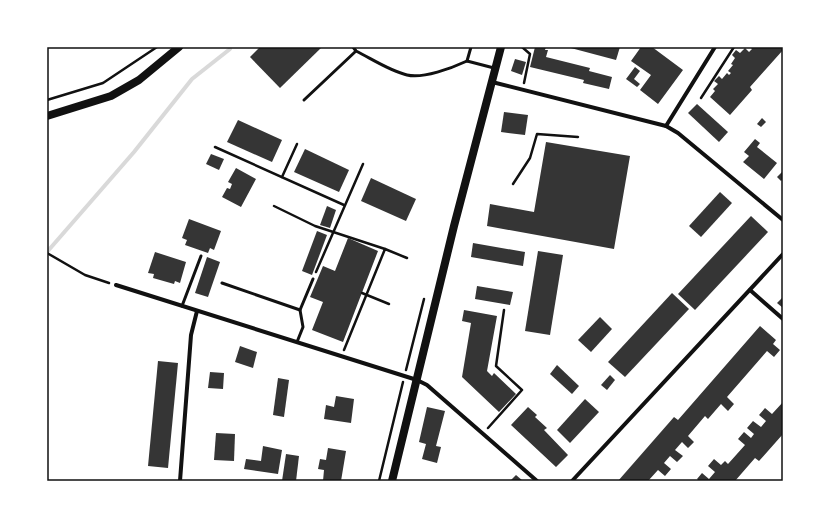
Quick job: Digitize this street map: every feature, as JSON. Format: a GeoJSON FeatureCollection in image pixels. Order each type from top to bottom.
{"type":"FeatureCollection","features":[{"type":"Feature","properties":{"kind":"main road"},"geometry":{"type":"LineString","coordinates":[[47,116],[111,96],[139,80],[179,47]]}},
{"type":"Feature","properties":{"kind":"main road"},"geometry":{"type":"LineString","coordinates":[[392,481],[454,226],[501,47]]}},
{"type":"Feature","properties":{"kind":"street"},"geometry":{"type":"LineString","coordinates":[[666,126],[715,47]]}},
{"type":"Feature","properties":{"kind":"street"},"geometry":{"type":"LineString","coordinates":[[492,82],[666,126],[678,134],[783,220]]}},
{"type":"Feature","properties":{"kind":"street"},"geometry":{"type":"LineString","coordinates":[[572,481],[783,254]]}},
{"type":"Feature","properties":{"kind":"street"},"geometry":{"type":"LineString","coordinates":[[116,285],[417,380],[427,385],[484,433],[537,481]]}},
{"type":"Feature","properties":{"kind":"street"},"geometry":{"type":"LineString","coordinates":[[750,290],[783,319]]}},
{"type":"Feature","properties":{"kind":"street"},"geometry":{"type":"LineString","coordinates":[[180,481],[191,335],[197,311]]}},
{"type":"Feature","properties":{"kind":"lane"},"geometry":{"type":"LineString","coordinates":[[353,47],[356,51],[408,75],[419,76],[440,71],[454,67],[466,61],[495,69]]}},
{"type":"Feature","properties":{"kind":"lane"},"geometry":{"type":"LineString","coordinates":[[466,61],[471,47]]}},
{"type":"Feature","properties":{"kind":"lane"},"geometry":{"type":"LineString","coordinates":[[304,100],[356,51]]}},
{"type":"Feature","properties":{"kind":"lane"},"geometry":{"type":"LineString","coordinates":[[182,306],[201,256]]}},
{"type":"Feature","properties":{"kind":"lane"},"geometry":{"type":"LineString","coordinates":[[297,342],[303,327],[300,310],[312,279]]}},
{"type":"Feature","properties":{"kind":"lane"},"geometry":{"type":"LineString","coordinates":[[222,283],[300,310]]}},
{"type":"Feature","properties":{"kind":"path"},"geometry":{"type":"LineString","coordinates":[[47,100],[103,83],[157,47]]}},
{"type":"Feature","properties":{"kind":"path"},"geometry":{"type":"LineString","coordinates":[[522,47],[530,54],[522,89]]}},
{"type":"Feature","properties":{"kind":"path"},"geometry":{"type":"LineString","coordinates":[[701,98],[734,47]]}},
{"type":"Feature","properties":{"kind":"path"},"geometry":{"type":"LineString","coordinates":[[513,184],[530,158],[537,134],[578,137]]}},
{"type":"Feature","properties":{"kind":"path"},"geometry":{"type":"LineString","coordinates":[[282,177],[297,144]]}},
{"type":"Feature","properties":{"kind":"path"},"geometry":{"type":"LineString","coordinates":[[215,147],[344,205]]}},
{"type":"Feature","properties":{"kind":"path"},"geometry":{"type":"LineString","coordinates":[[312,279],[363,164]]}},
{"type":"Feature","properties":{"kind":"path"},"geometry":{"type":"LineString","coordinates":[[274,206],[315,226],[385,249],[407,258]]}},
{"type":"Feature","properties":{"kind":"path"},"geometry":{"type":"LineString","coordinates":[[341,356],[385,249]]}},
{"type":"Feature","properties":{"kind":"path"},"geometry":{"type":"LineString","coordinates":[[47,252],[85,275],[116,285]]}},
{"type":"Feature","properties":{"kind":"path"},"geometry":{"type":"LineString","coordinates":[[362,293],[389,304]]}},
{"type":"Feature","properties":{"kind":"path"},"geometry":{"type":"LineString","coordinates":[[484,433],[522,390],[496,366],[504,310]]}},
{"type":"Feature","properties":{"kind":"path"},"geometry":{"type":"LineString","coordinates":[[379,481],[405,375]]}},
{"type":"Feature","properties":{"kind":"building"},"geometry":{"type":"Polygon","coordinates":[[[260,47],[322,47],[280,88],[250,57],[260,47]]]}},
{"type":"Feature","properties":{"kind":"building"},"geometry":{"type":"Polygon","coordinates":[[[535,47],[546,47],[545,50],[548,50],[546,57],[590,68],[589,71],[612,77],[609,89],[583,83],[584,80],[530,67],[535,47]]]}},
{"type":"Feature","properties":{"kind":"building"},"geometry":{"type":"Polygon","coordinates":[[[567,47],[620,47],[616,60],[567,47]]]}},
{"type":"Feature","properties":{"kind":"building"},"geometry":{"type":"Polygon","coordinates":[[[641,47],[652,47],[683,70],[658,104],[640,90],[651,75],[631,61],[641,47]]]}},
{"type":"Feature","properties":{"kind":"building"},"geometry":{"type":"Polygon","coordinates":[[[750,47],[781,47],[783,50],[750,87],[752,90],[730,115],[710,97],[715,91],[713,89],[718,84],[714,81],[719,76],[722,79],[727,73],[729,75],[731,73],[728,71],[733,65],[731,64],[735,58],[732,55],[736,50],[740,53],[745,48],[749,52],[752,49],[750,47]]]}},
{"type":"Feature","properties":{"kind":"building"},"geometry":{"type":"Polygon","coordinates":[[[515,59],[526,62],[522,75],[511,71],[515,59]]]}},
{"type":"Feature","properties":{"kind":"building"},"geometry":{"type":"Polygon","coordinates":[[[635,67],[640,71],[634,79],[640,84],[637,87],[626,79],[635,67]]]}},
{"type":"Feature","properties":{"kind":"building"},"geometry":{"type":"Polygon","coordinates":[[[697,104],[728,132],[719,142],[688,113],[697,104]]]}},
{"type":"Feature","properties":{"kind":"building"},"geometry":{"type":"Polygon","coordinates":[[[504,112],[528,115],[525,135],[501,132],[504,112]]]}},
{"type":"Feature","properties":{"kind":"building"},"geometry":{"type":"Polygon","coordinates":[[[762,118],[766,122],[761,127],[757,124],[762,118]]]}},
{"type":"Feature","properties":{"kind":"building"},"geometry":{"type":"Polygon","coordinates":[[[238,120],[282,140],[272,162],[227,142],[238,120]]]}},
{"type":"Feature","properties":{"kind":"building"},"geometry":{"type":"Polygon","coordinates":[[[755,139],[760,143],[757,147],[777,163],[764,179],[743,162],[749,156],[744,152],[755,139]]]}},
{"type":"Feature","properties":{"kind":"building"},"geometry":{"type":"Polygon","coordinates":[[[546,142],[630,156],[614,249],[487,226],[490,204],[534,212],[546,142]]]}},
{"type":"Feature","properties":{"kind":"building"},"geometry":{"type":"Polygon","coordinates":[[[305,149],[349,170],[339,192],[294,172],[305,149]]]}},
{"type":"Feature","properties":{"kind":"building"},"geometry":{"type":"Polygon","coordinates":[[[211,154],[224,159],[219,170],[206,164],[211,154]]]}},
{"type":"Feature","properties":{"kind":"building"},"geometry":{"type":"Polygon","coordinates":[[[236,168],[256,179],[241,207],[222,197],[227,188],[230,189],[232,184],[228,182],[236,168]]]}},
{"type":"Feature","properties":{"kind":"building"},"geometry":{"type":"Polygon","coordinates":[[[782,172],[783,179],[781,181],[777,177],[782,172]]]}},
{"type":"Feature","properties":{"kind":"building"},"geometry":{"type":"Polygon","coordinates":[[[371,178],[416,199],[406,221],[361,201],[371,178]]]}},
{"type":"Feature","properties":{"kind":"building"},"geometry":{"type":"Polygon","coordinates":[[[720,192],[732,203],[701,237],[689,226],[720,192]]]}},
{"type":"Feature","properties":{"kind":"building"},"geometry":{"type":"Polygon","coordinates":[[[327,206],[336,210],[330,228],[320,225],[327,206]]]}},
{"type":"Feature","properties":{"kind":"building"},"geometry":{"type":"Polygon","coordinates":[[[751,216],[768,232],[695,310],[678,294],[751,216]]]}},
{"type":"Feature","properties":{"kind":"building"},"geometry":{"type":"Polygon","coordinates":[[[189,219],[221,231],[214,250],[210,248],[208,253],[185,245],[187,240],[182,238],[189,219]]]}},
{"type":"Feature","properties":{"kind":"building"},"geometry":{"type":"Polygon","coordinates":[[[317,231],[327,235],[312,275],[302,271],[317,231]]]}},
{"type":"Feature","properties":{"kind":"building"},"geometry":{"type":"Polygon","coordinates":[[[348,238],[378,251],[343,342],[312,330],[323,302],[310,297],[323,266],[335,271],[348,238]]]}},
{"type":"Feature","properties":{"kind":"building"},"geometry":{"type":"Polygon","coordinates":[[[473,243],[525,252],[523,266],[471,257],[473,243]]]}},
{"type":"Feature","properties":{"kind":"building"},"geometry":{"type":"Polygon","coordinates":[[[538,251],[563,255],[550,335],[525,331],[538,251]]]}},
{"type":"Feature","properties":{"kind":"building"},"geometry":{"type":"Polygon","coordinates":[[[155,252],[186,262],[180,283],[175,281],[174,284],[153,278],[154,274],[148,273],[155,252]]]}},
{"type":"Feature","properties":{"kind":"building"},"geometry":{"type":"Polygon","coordinates":[[[207,257],[220,262],[208,297],[195,293],[207,257]]]}},
{"type":"Feature","properties":{"kind":"building"},"geometry":{"type":"Polygon","coordinates":[[[477,286],[513,292],[510,305],[475,299],[477,286]]]}},
{"type":"Feature","properties":{"kind":"building"},"geometry":{"type":"Polygon","coordinates":[[[672,293],[689,309],[625,377],[608,362],[672,293]]]}},
{"type":"Feature","properties":{"kind":"building"},"geometry":{"type":"Polygon","coordinates":[[[783,297],[783,308],[777,303],[783,297]]]}},
{"type":"Feature","properties":{"kind":"building"},"geometry":{"type":"Polygon","coordinates":[[[464,310],[497,316],[487,371],[492,376],[494,373],[516,394],[499,412],[462,377],[471,323],[462,321],[464,310]]]}},
{"type":"Feature","properties":{"kind":"building"},"geometry":{"type":"Polygon","coordinates":[[[600,317],[612,329],[591,352],[578,340],[600,317]]]}},
{"type":"Feature","properties":{"kind":"building"},"geometry":{"type":"Polygon","coordinates":[[[760,326],[776,340],[773,344],[780,350],[774,357],[767,351],[727,397],[734,404],[728,411],[721,404],[708,419],[705,416],[688,436],[694,442],[688,448],[682,442],[675,450],[683,456],[677,462],[670,456],[664,463],[671,469],[665,476],[658,470],[648,481],[618,481],[674,417],[678,420],[760,326]]]}},
{"type":"Feature","properties":{"kind":"building"},"geometry":{"type":"Polygon","coordinates":[[[240,346],[257,352],[253,368],[235,362],[240,346]]]}},
{"type":"Feature","properties":{"kind":"building"},"geometry":{"type":"Polygon","coordinates":[[[158,361],[178,363],[168,468],[148,466],[158,361]]]}},
{"type":"Feature","properties":{"kind":"building"},"geometry":{"type":"Polygon","coordinates":[[[557,365],[579,386],[572,394],[550,374],[557,365]]]}},
{"type":"Feature","properties":{"kind":"building"},"geometry":{"type":"Polygon","coordinates":[[[210,372],[224,373],[223,389],[208,388],[210,372]]]}},
{"type":"Feature","properties":{"kind":"building"},"geometry":{"type":"Polygon","coordinates":[[[610,375],[615,380],[607,390],[601,385],[610,375]]]}},
{"type":"Feature","properties":{"kind":"building"},"geometry":{"type":"Polygon","coordinates":[[[278,378],[289,380],[284,417],[273,415],[278,378]]]}},
{"type":"Feature","properties":{"kind":"building"},"geometry":{"type":"Polygon","coordinates":[[[336,396],[354,399],[351,423],[324,419],[326,405],[334,407],[336,396]]]}},
{"type":"Feature","properties":{"kind":"building"},"geometry":{"type":"Polygon","coordinates":[[[585,399],[599,412],[570,443],[557,430],[585,399]]]}},
{"type":"Feature","properties":{"kind":"building"},"geometry":{"type":"Polygon","coordinates":[[[783,402],[783,434],[759,461],[755,458],[735,481],[699,481],[697,479],[702,473],[709,479],[715,472],[708,466],[714,459],[721,465],[725,461],[728,464],[745,445],[738,439],[744,432],[751,438],[754,434],[747,428],[753,421],[761,427],[766,421],[759,415],[765,408],[772,414],[783,402]]]}},
{"type":"Feature","properties":{"kind":"building"},"geometry":{"type":"Polygon","coordinates":[[[427,407],[445,411],[436,446],[441,447],[437,463],[422,459],[426,444],[419,442],[427,407]]]}},
{"type":"Feature","properties":{"kind":"building"},"geometry":{"type":"Polygon","coordinates":[[[528,407],[537,415],[535,417],[547,428],[544,430],[568,455],[556,467],[511,425],[528,407]]]}},
{"type":"Feature","properties":{"kind":"building"},"geometry":{"type":"Polygon","coordinates":[[[216,433],[235,434],[234,461],[214,460],[216,433]]]}},
{"type":"Feature","properties":{"kind":"building"},"geometry":{"type":"Polygon","coordinates":[[[263,446],[282,450],[278,474],[244,469],[246,459],[261,461],[263,446]]]}},
{"type":"Feature","properties":{"kind":"building"},"geometry":{"type":"Polygon","coordinates":[[[328,448],[346,451],[341,481],[323,481],[324,470],[318,469],[320,459],[326,460],[328,448]]]}},
{"type":"Feature","properties":{"kind":"building"},"geometry":{"type":"Polygon","coordinates":[[[286,454],[299,456],[296,481],[282,481],[286,454]]]}},
{"type":"Feature","properties":{"kind":"building"},"geometry":{"type":"Polygon","coordinates":[[[516,475],[523,481],[510,481],[516,475]]]}},
{"type":"Feature","properties":{"kind":"waterway"},"geometry":{"type":"LineString","coordinates":[[47,252],[134,152],[192,79],[230,49]]}}]}
